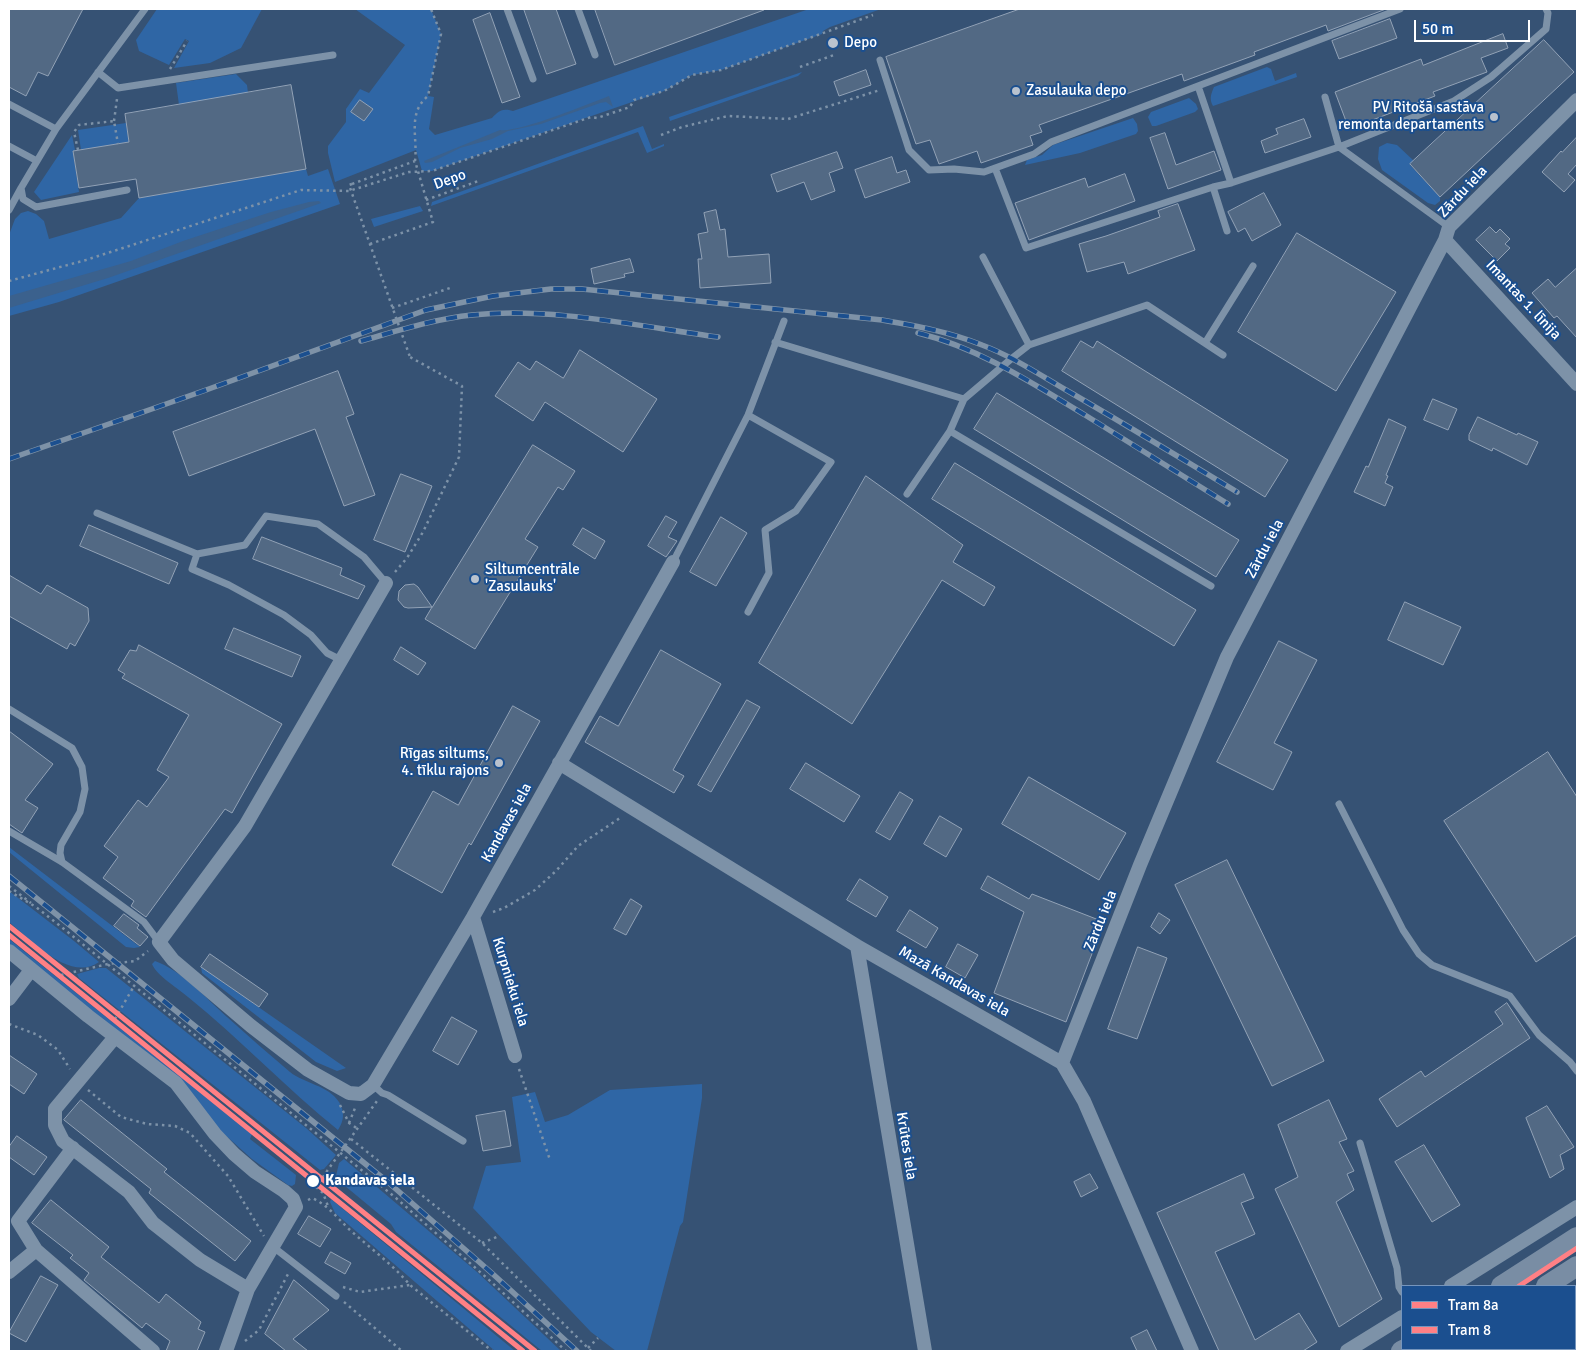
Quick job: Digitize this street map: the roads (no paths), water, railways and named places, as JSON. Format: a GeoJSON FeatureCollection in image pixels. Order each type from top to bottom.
{"type":"FeatureCollection","features":[{"type":"Feature","properties":{"kind":"main road"},"geometry":{"type":"LineString","coordinates":[[1504,1285],[1577,1237]]}},
{"type":"Feature","properties":{"kind":"main road"},"geometry":{"type":"LineString","coordinates":[[1548,1285],[1577,1266]]}},
{"type":"Feature","properties":{"kind":"street","name":"Zārdu iela"},"geometry":{"type":"LineString","coordinates":[[1062,1063],[1140,865],[1227,657],[1447,233],[1577,100]]}},
{"type":"Feature","properties":{"kind":"street","name":"Imantas 1. līnija"},"geometry":{"type":"LineString","coordinates":[[1447,233],[1577,384]]}},
{"type":"Feature","properties":{"kind":"street","name":"Kandavas iela"},"geometry":{"type":"LineString","coordinates":[[159,942],[173,960],[251,1026],[308,1070],[349,1093],[361,1094],[373,1085],[473,917],[673,562]]}},
{"type":"Feature","properties":{"kind":"street"},"geometry":{"type":"LineString","coordinates":[[159,942],[245,826],[386,583]]}},
{"type":"Feature","properties":{"kind":"street","name":"Mazā Kandavas iela"},"geometry":{"type":"LineString","coordinates":[[559,764],[857,946],[1062,1063]]}},
{"type":"Feature","properties":{"kind":"street","name":"Kurpnieku iela"},"geometry":{"type":"LineString","coordinates":[[473,917],[515,1056]]}},
{"type":"Feature","properties":{"kind":"street","name":"Krūtes iela"},"geometry":{"type":"LineString","coordinates":[[857,946],[925,1351]]}},
{"type":"Feature","properties":{"kind":"street"},"geometry":{"type":"LineString","coordinates":[[9,952],[111,1034],[176,1083],[215,1134],[234,1154],[255,1172],[293,1199],[296,1207],[269,1243],[248,1289],[229,1350]]}},
{"type":"Feature","properties":{"kind":"street"},"geometry":{"type":"LineString","coordinates":[[9,999],[31,970]]}},
{"type":"Feature","properties":{"kind":"street"},"geometry":{"type":"LineString","coordinates":[[111,1034],[78,1081],[55,1109],[55,1125],[63,1141],[129,1192],[153,1223],[169,1236],[200,1260],[248,1289]]}},
{"type":"Feature","properties":{"kind":"street"},"geometry":{"type":"LineString","coordinates":[[1062,1063],[1084,1101],[1192,1351]]}},
{"type":"Feature","properties":{"kind":"street"},"geometry":{"type":"LineString","coordinates":[[72,1148],[18,1221],[36,1250],[153,1351]]}},
{"type":"Feature","properties":{"kind":"street"},"geometry":{"type":"LineString","coordinates":[[1453,1285],[1577,1206]]}},
{"type":"Feature","properties":{"kind":"street"},"geometry":{"type":"LineString","coordinates":[[9,1272],[36,1250]]}},
{"type":"Feature","properties":{"kind":"street"},"geometry":{"type":"LineString","coordinates":[[1347,1351],[1401,1318]]}},
{"type":"Feature","properties":{"kind":"lane"},"geometry":{"type":"LineString","coordinates":[[9,210],[56,129],[144,9]]}},
{"type":"Feature","properties":{"kind":"lane"},"geometry":{"type":"LineString","coordinates":[[507,9],[533,79]]}},
{"type":"Feature","properties":{"kind":"lane"},"geometry":{"type":"LineString","coordinates":[[578,9],[595,55]]}},
{"type":"Feature","properties":{"kind":"lane"},"geometry":{"type":"LineString","coordinates":[[880,60],[909,150],[929,170],[954,169],[984,172],[1034,154],[1050,142],[1400,9]]}},
{"type":"Feature","properties":{"kind":"lane"},"geometry":{"type":"LineString","coordinates":[[995,168],[1026,248],[1213,187],[1231,184],[1339,147],[1454,101],[1490,77],[1546,29],[1548,13],[1546,9]]}},
{"type":"Feature","properties":{"kind":"lane"},"geometry":{"type":"LineString","coordinates":[[98,72],[118,88],[333,55]]}},
{"type":"Feature","properties":{"kind":"lane"},"geometry":{"type":"LineString","coordinates":[[1198,86],[1231,184]]}},
{"type":"Feature","properties":{"kind":"lane"},"geometry":{"type":"LineString","coordinates":[[1325,97],[1339,147],[1447,233]]}},
{"type":"Feature","properties":{"kind":"lane"},"geometry":{"type":"LineString","coordinates":[[9,104],[56,129]]}},
{"type":"Feature","properties":{"kind":"lane"},"geometry":{"type":"LineString","coordinates":[[9,146],[37,161]]}},
{"type":"Feature","properties":{"kind":"lane"},"geometry":{"type":"LineString","coordinates":[[1213,187],[1228,232]]}},
{"type":"Feature","properties":{"kind":"lane"},"geometry":{"type":"LineString","coordinates":[[21,188],[24,199],[36,207],[127,190]]}},
{"type":"Feature","properties":{"kind":"lane"},"geometry":{"type":"LineString","coordinates":[[983,257],[1029,345]]}},
{"type":"Feature","properties":{"kind":"lane"},"geometry":{"type":"LineString","coordinates":[[1205,343],[1253,266]]}},
{"type":"Feature","properties":{"kind":"lane"},"geometry":{"type":"LineString","coordinates":[[907,494],[950,430],[964,399],[1029,345],[1147,305],[1223,355]]}},
{"type":"Feature","properties":{"kind":"lane"},"geometry":{"type":"LineString","coordinates":[[673,562],[748,415],[784,321]]}},
{"type":"Feature","properties":{"kind":"lane"},"geometry":{"type":"LineString","coordinates":[[776,342],[964,399]]}},
{"type":"Feature","properties":{"kind":"lane"},"geometry":{"type":"LineString","coordinates":[[748,415],[830,462],[796,511],[765,530],[769,573],[748,612]]}},
{"type":"Feature","properties":{"kind":"lane"},"geometry":{"type":"LineString","coordinates":[[950,430],[1211,586]]}},
{"type":"Feature","properties":{"kind":"lane"},"geometry":{"type":"LineString","coordinates":[[97,513],[197,554],[245,545],[266,516],[318,524],[364,557],[386,583]]}},
{"type":"Feature","properties":{"kind":"lane"},"geometry":{"type":"LineString","coordinates":[[197,554],[192,569],[230,585],[284,615],[311,635],[327,653],[341,660]]}},
{"type":"Feature","properties":{"kind":"lane"},"geometry":{"type":"LineString","coordinates":[[9,709],[72,748],[82,767],[85,789],[80,812],[61,845],[62,862]]}},
{"type":"Feature","properties":{"kind":"lane"},"geometry":{"type":"LineString","coordinates":[[1339,804],[1402,930],[1419,954],[1432,965],[1510,996],[1538,1035],[1570,1062],[1577,1071]]}},
{"type":"Feature","properties":{"kind":"lane"},"geometry":{"type":"LineString","coordinates":[[9,832],[62,862],[144,922],[159,942]]}},
{"type":"Feature","properties":{"kind":"lane"},"geometry":{"type":"LineString","coordinates":[[373,1085],[382,1093],[463,1141]]}},
{"type":"Feature","properties":{"kind":"lane"},"geometry":{"type":"LineString","coordinates":[[1360,1143],[1397,1268],[1401,1290]]}},
{"type":"Feature","properties":{"kind":"lane"},"geometry":{"type":"LineString","coordinates":[[269,1243],[336,1296]]}},
{"type":"Feature","properties":{"kind":"railway"},"geometry":{"type":"LineString","coordinates":[[9,459],[426,310],[493,296],[551,289],[582,289],[882,320],[958,336],[1017,361],[1237,492]]}},
{"type":"Feature","properties":{"kind":"railway"},"geometry":{"type":"LineString","coordinates":[[361,341],[444,319],[503,313],[595,319],[718,337]]}},
{"type":"Feature","properties":{"kind":"railway"},"geometry":{"type":"LineString","coordinates":[[918,333],[962,348],[1005,368],[1085,415],[1228,504]]}},
{"type":"Feature","properties":{"kind":"railway"},"geometry":{"type":"LineString","coordinates":[[9,876],[389,1183],[577,1351]]}},
{"type":"Feature","properties":{"kind":"tram line","name":"8a"},"geometry":{"type":"LineString","coordinates":[[9,926],[535,1351]]}},
{"type":"Feature","properties":{"kind":"tram line","name":"8"},"geometry":{"type":"LineString","coordinates":[[9,935],[523,1351]]}},
{"type":"Feature","properties":{"kind":"place","name":"Depo"},"geometry":{"type":"Point","coordinates":[833,43]}},
{"type":"Feature","properties":{"kind":"place","name":"Zasulauka depo"},"geometry":{"type":"Point","coordinates":[1016,91]}},
{"type":"Feature","properties":{"kind":"place","name":"PV Ritošā sastāva remonta departaments"},"geometry":{"type":"Point","coordinates":[1494,117]}},
{"type":"Feature","properties":{"kind":"place","name":"Siltumcentrāle 'Zasulauks'"},"geometry":{"type":"Point","coordinates":[475,579]}},
{"type":"Feature","properties":{"kind":"place","name":"Rīgas siltums, 4. tīklu rajons"},"geometry":{"type":"Point","coordinates":[499,763]}},
{"type":"Feature","properties":{"kind":"place","name":"Kandavas iela"},"geometry":{"type":"Point","coordinates":[313,1181]}}]}
